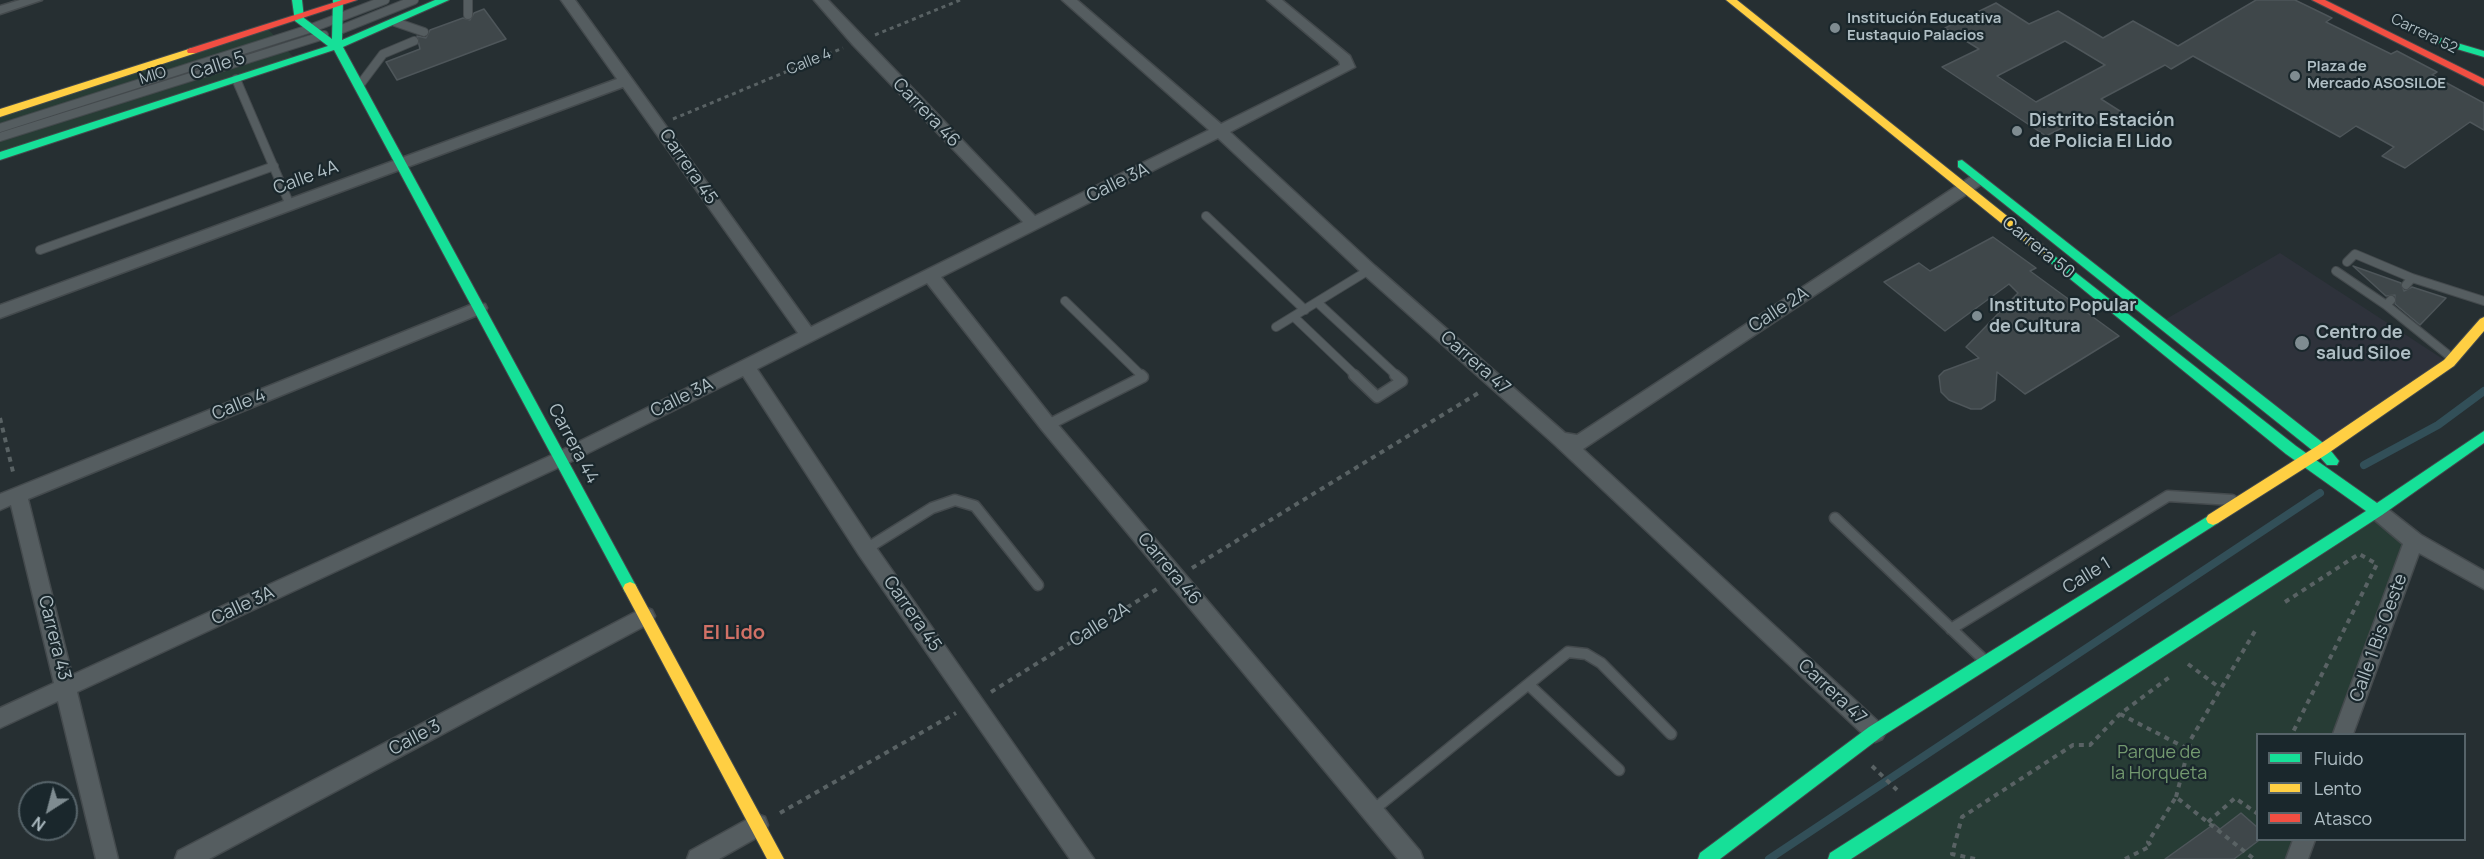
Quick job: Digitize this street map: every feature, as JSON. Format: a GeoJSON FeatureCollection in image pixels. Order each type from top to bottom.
{"type":"FeatureCollection","features":[{"type":"Feature","properties":{"kind":"main road"},"geometry":{"type":"LineString","coordinates":[[297,0],[299,19]]}},
{"type":"Feature","properties":{"kind":"main road","name":"Calle 5"},"geometry":{"type":"LineString","coordinates":[[0,156],[337,46],[444,0]]}},
{"type":"Feature","properties":{"kind":"main road","name":"Carrera 50"},"geometry":{"type":"LineString","coordinates":[[1731,0],[2304,461],[2377,511]]}},
{"type":"Feature","properties":{"kind":"main road","name":"Carrera 52"},"geometry":{"type":"LineString","coordinates":[[2317,0],[2484,83]]}},
{"type":"Feature","properties":{"kind":"main road","name":"Calle 5"},"geometry":{"type":"LineString","coordinates":[[0,113],[299,19],[341,11]]}},
{"type":"Feature","properties":{"kind":"main road","name":"Carrera 44"},"geometry":{"type":"LineString","coordinates":[[337,46],[341,11]]}},
{"type":"Feature","properties":{"kind":"main road","name":"Carrera 44"},"geometry":{"type":"LineString","coordinates":[[299,19],[337,46],[776,859]]}},
{"type":"Feature","properties":{"kind":"main road","name":"Carrera 52"},"geometry":{"type":"LineString","coordinates":[[2484,54],[2423,35],[2484,65]]}},
{"type":"Feature","properties":{"kind":"main road","name":"Carrera 50"},"geometry":{"type":"LineString","coordinates":[[1953,156],[2322,450],[2377,511]]}},
{"type":"Feature","properties":{"kind":"main road","name":"Calle 1"},"geometry":{"type":"LineString","coordinates":[[1707,859],[1875,732],[2322,450],[2453,359],[2484,322]]}},
{"type":"Feature","properties":{"kind":"main road"},"geometry":{"type":"LineString","coordinates":[[1836,859],[2377,511],[2484,436]]}},
{"type":"Feature","properties":{"kind":"street"},"geometry":{"type":"LineString","coordinates":[[0,10],[35,0]]}},
{"type":"Feature","properties":{"kind":"street","name":"Carrera 45"},"geometry":{"type":"LineString","coordinates":[[568,0],[808,335]]}},
{"type":"Feature","properties":{"kind":"street","name":"Carrera 46"},"geometry":{"type":"LineString","coordinates":[[821,0],[858,42],[1034,224]]}},
{"type":"Feature","properties":{"kind":"street","name":"Carrera 47"},"geometry":{"type":"LineString","coordinates":[[1069,0],[1221,132],[1369,270],[1496,382],[1573,446],[1875,732]]}},
{"type":"Feature","properties":{"kind":"street","name":"Calle 3A"},"geometry":{"type":"LineString","coordinates":[[0,717],[560,459],[1348,67],[1345,59],[1274,0]]}},
{"type":"Feature","properties":{"kind":"street","name":"Calle 4A"},"geometry":{"type":"LineString","coordinates":[[0,312],[626,81]]}},
{"type":"Feature","properties":{"kind":"street","name":"Calle 2A"},"geometry":{"type":"LineString","coordinates":[[1573,446],[1980,178]]}},
{"type":"Feature","properties":{"kind":"street","name":"Carrera 46"},"geometry":{"type":"LineString","coordinates":[[930,275],[1048,425],[1412,859]]}},
{"type":"Feature","properties":{"kind":"street","name":"Calle 4"},"geometry":{"type":"LineString","coordinates":[[9,498],[479,308]]}},
{"type":"Feature","properties":{"kind":"street","name":"Carrera 45"},"geometry":{"type":"LineString","coordinates":[[746,366],[867,549],[1083,859]]}},
{"type":"Feature","properties":{"kind":"street","name":"Carrera 43"},"geometry":{"type":"LineString","coordinates":[[9,498],[66,687],[107,859]]}},
{"type":"Feature","properties":{"kind":"street","name":"Carrera 50"},"geometry":{"type":"LineString","coordinates":[[2377,511],[2414,541],[2484,581]]}},
{"type":"Feature","properties":{"kind":"street","name":"Calle 1 Bis Oeste"},"geometry":{"type":"LineString","coordinates":[[2344,733],[2414,541]]}},
{"type":"Feature","properties":{"kind":"street","name":"Calle 3"},"geometry":{"type":"LineString","coordinates":[[186,859],[645,616]]}},
{"type":"Feature","properties":{"kind":"street"},"geometry":{"type":"LineString","coordinates":[[698,859],[758,825]]}},
{"type":"Feature","properties":{"kind":"street"},"geometry":{"type":"LineString","coordinates":[[2297,859],[2304,841]]}},
{"type":"Feature","properties":{"kind":"lane","name":"MIO"},"geometry":{"type":"LineString","coordinates":[[0,137],[318,32],[341,11],[385,0]]}},
{"type":"Feature","properties":{"kind":"lane","name":"MIO"},"geometry":{"type":"LineString","coordinates":[[0,128],[318,32],[341,11],[414,0]]}},
{"type":"Feature","properties":{"kind":"lane"},"geometry":{"type":"LineString","coordinates":[[468,0],[468,15]]}},
{"type":"Feature","properties":{"kind":"lane"},"geometry":{"type":"LineString","coordinates":[[395,22],[424,32]]}},
{"type":"Feature","properties":{"kind":"lane"},"geometry":{"type":"LineString","coordinates":[[359,86],[383,54],[414,41]]}},
{"type":"Feature","properties":{"kind":"lane"},"geometry":{"type":"LineString","coordinates":[[236,79],[290,205]]}},
{"type":"Feature","properties":{"kind":"lane"},"geometry":{"type":"LineString","coordinates":[[40,250],[274,166]]}},
{"type":"Feature","properties":{"kind":"lane"},"geometry":{"type":"LineString","coordinates":[[1206,216],[1305,310]]}},
{"type":"Feature","properties":{"kind":"lane"},"geometry":{"type":"LineString","coordinates":[[2347,262],[2355,254],[2409,281],[2484,301]]}},
{"type":"Feature","properties":{"kind":"lane"},"geometry":{"type":"LineString","coordinates":[[1276,327],[1369,270]]}},
{"type":"Feature","properties":{"kind":"lane"},"geometry":{"type":"LineString","coordinates":[[2336,271],[2389,302],[2453,359]]}},
{"type":"Feature","properties":{"kind":"lane"},"geometry":{"type":"LineString","coordinates":[[1048,425],[1143,377],[1065,301]]}},
{"type":"Feature","properties":{"kind":"lane"},"geometry":{"type":"LineString","coordinates":[[1294,317],[1377,397],[1402,381],[1318,303]]}},
{"type":"Feature","properties":{"kind":"lane"},"geometry":{"type":"LineString","coordinates":[[1951,629],[2168,496],[2240,501]]}},
{"type":"Feature","properties":{"kind":"lane"},"geometry":{"type":"LineString","coordinates":[[867,549],[932,508],[955,500],[975,506],[1038,585]]}},
{"type":"Feature","properties":{"kind":"lane"},"geometry":{"type":"LineString","coordinates":[[1835,518],[1986,662]]}},
{"type":"Feature","properties":{"kind":"lane"},"geometry":{"type":"LineString","coordinates":[[1372,812],[1568,652],[1586,654],[1601,663],[1671,734]]}},
{"type":"Feature","properties":{"kind":"lane"},"geometry":{"type":"LineString","coordinates":[[1529,685],[1619,770]]}},
{"type":"Feature","properties":{"kind":"path","name":"Calle 4"},"geometry":{"type":"LineString","coordinates":[[658,125],[960,0]]}},
{"type":"Feature","properties":{"kind":"path","name":"Calle 2A"},"geometry":{"type":"LineString","coordinates":[[758,825],[974,702],[1496,382]]}},
{"type":"Feature","properties":{"kind":"path"},"geometry":{"type":"LineString","coordinates":[[0,418],[9,498]]}},
{"type":"Feature","properties":{"kind":"path"},"geometry":{"type":"LineString","coordinates":[[2279,606],[2359,554],[2377,564],[2293,733]]}},
{"type":"Feature","properties":{"kind":"path"},"geometry":{"type":"LineString","coordinates":[[2126,859],[2151,846],[2148,842],[2176,797],[2191,739],[2255,631]]}},
{"type":"Feature","properties":{"kind":"path"},"geometry":{"type":"LineString","coordinates":[[2181,668],[2198,658]]}},
{"type":"Feature","properties":{"kind":"path"},"geometry":{"type":"LineString","coordinates":[[2188,664],[2220,688]]}},
{"type":"Feature","properties":{"kind":"path"},"geometry":{"type":"LineString","coordinates":[[1975,859],[1952,854],[1962,817],[2073,745],[2090,745],[2120,714],[2173,675]]}},
{"type":"Feature","properties":{"kind":"path"},"geometry":{"type":"LineString","coordinates":[[2120,714],[2188,749]]}},
{"type":"Feature","properties":{"kind":"path"},"geometry":{"type":"LineString","coordinates":[[1864,758],[1903,796]]}},
{"type":"Feature","properties":{"kind":"path"},"geometry":{"type":"LineString","coordinates":[[2176,797],[2254,859]]}},
{"type":"Feature","properties":{"kind":"path"},"geometry":{"type":"LineString","coordinates":[[2208,822],[2235,798],[2256,813]]}},
{"type":"Feature","properties":{"kind":"shaded area","name":"Centro de salud Siloe"},"geometry":{"type":"Polygon","coordinates":[[[2280,253],[2449,363],[2322,450],[2161,322],[2280,253]]]}},
{"type":"Feature","properties":{"kind":"green space"},"geometry":{"type":"Polygon","coordinates":[[[268,29],[278,40],[0,128],[0,113],[268,29]]]}},
{"type":"Feature","properties":{"kind":"green space"},"geometry":{"type":"Polygon","coordinates":[[[286,49],[296,60],[0,156],[0,137],[286,49]]]}},
{"type":"Feature","properties":{"kind":"green space","name":"Parque de la Horqueta"},"geometry":{"type":"Polygon","coordinates":[[[2377,511],[2414,541],[2343,733],[2256,733],[2256,841],[2304,841],[2297,859],[1836,859],[2377,511]]]}},
{"type":"Feature","properties":{"kind":"building"},"geometry":{"type":"Polygon","coordinates":[[[2256,0],[2295,0],[2332,18],[2326,22],[2391,54],[2397,51],[2437,72],[2432,75],[2484,103],[2484,130],[2470,122],[2405,168],[2382,156],[2394,147],[2356,126],[2340,137],[2193,56],[2171,69],[2165,65],[2101,99],[2123,113],[2100,125],[2086,116],[2046,136],[1942,67],[1979,49],[1945,28],[1996,3],[2029,24],[2058,11],[2103,38],[2133,21],[2178,46],[2256,0]],[[2065,41],[1997,76],[2036,102],[2105,65],[2065,41]]]}},
{"type":"Feature","properties":{"kind":"building"},"geometry":{"type":"Polygon","coordinates":[[[484,9],[506,39],[397,80],[386,62],[420,49],[417,36],[426,38],[430,30],[463,18],[470,20],[474,13],[484,9]]]}},
{"type":"Feature","properties":{"kind":"building"},"geometry":{"type":"Polygon","coordinates":[[[1993,237],[2036,268],[2030,271],[2119,336],[2025,394],[1997,372],[1995,400],[1981,409],[1971,409],[1949,400],[1941,392],[1939,376],[1944,371],[1979,358],[1966,347],[2018,293],[2009,284],[1945,331],[1884,282],[1919,263],[1930,271],[1993,237]]]}},
{"type":"Feature","properties":{"kind":"building"},"geometry":{"type":"Polygon","coordinates":[[[2353,266],[2401,283],[2404,291],[2412,287],[2446,298],[2420,325],[2395,304],[2395,295],[2386,296],[2353,266]]]}},
{"type":"Feature","properties":{"kind":"building"},"geometry":{"type":"Polygon","coordinates":[[[2241,813],[2256,826],[2256,841],[2258,841],[2234,859],[2165,859],[2214,824],[2220,829],[2241,813]]]}},
{"type":"Feature","properties":{"kind":"waterway"},"geometry":{"type":"LineString","coordinates":[[2364,465],[2438,425],[2484,391]]}},
{"type":"Feature","properties":{"kind":"waterway"},"geometry":{"type":"LineString","coordinates":[[1769,859],[2320,493]]}},
{"type":"Feature","properties":{"kind":"traffic: fast"},"geometry":{"type":"LineString","coordinates":[[297,0],[299,19],[339,49],[630,588]]}},
{"type":"Feature","properties":{"kind":"traffic: fast"},"geometry":{"type":"LineString","coordinates":[[337,46],[338,0]]}},
{"type":"Feature","properties":{"kind":"traffic: fast"},"geometry":{"type":"LineString","coordinates":[[0,156],[337,46],[444,0]]}},
{"type":"Feature","properties":{"kind":"traffic: fast"},"geometry":{"type":"LineString","coordinates":[[2427,37],[2484,54]]}},
{"type":"Feature","properties":{"kind":"traffic: fast"},"geometry":{"type":"LineString","coordinates":[[1962,164],[2322,450],[2332,461]]}},
{"type":"Feature","properties":{"kind":"traffic: fast"},"geometry":{"type":"LineString","coordinates":[[2047,254],[2291,450],[2377,511]]}},
{"type":"Feature","properties":{"kind":"traffic: fast"},"geometry":{"type":"LineString","coordinates":[[1836,859],[2377,511],[2484,436]]}},
{"type":"Feature","properties":{"kind":"traffic: fast"},"geometry":{"type":"LineString","coordinates":[[1706,859],[1875,732],[2213,519]]}},
{"type":"Feature","properties":{"kind":"traffic: slow"},"geometry":{"type":"LineString","coordinates":[[1731,0],[2047,254]]}},
{"type":"Feature","properties":{"kind":"traffic: slow"},"geometry":{"type":"LineString","coordinates":[[0,113],[192,51]]}},
{"type":"Feature","properties":{"kind":"traffic: slow"},"geometry":{"type":"LineString","coordinates":[[2213,519],[2322,450],[2449,363],[2484,322]]}},
{"type":"Feature","properties":{"kind":"traffic: slow"},"geometry":{"type":"LineString","coordinates":[[630,588],[776,859]]}},
{"type":"Feature","properties":{"kind":"traffic: jam"},"geometry":{"type":"LineString","coordinates":[[192,51],[352,0]]}},
{"type":"Feature","properties":{"kind":"traffic: jam"},"geometry":{"type":"LineString","coordinates":[[2317,0],[2484,83]]}},
{"type":"Feature","properties":{"kind":"place","name":"Institución Educativa Eustaquio Palacios"},"geometry":{"type":"Point","coordinates":[1835,28]}},
{"type":"Feature","properties":{"kind":"place","name":"Plaza de Mercado ASOSILOE"},"geometry":{"type":"Point","coordinates":[2295,76]}},
{"type":"Feature","properties":{"kind":"place","name":"Distrito Estación de Policia El Lido"},"geometry":{"type":"Point","coordinates":[2017,131]}},
{"type":"Feature","properties":{"kind":"place","name":"Instituto Popular de Cultura"},"geometry":{"type":"Point","coordinates":[1977,316]}},
{"type":"Feature","properties":{"kind":"place","name":"Centro de salud Siloe"},"geometry":{"type":"Point","coordinates":[2302,343]}},
{"type":"Feature","properties":{"kind":"district","name":"El Lido"},"geometry":{"type":"Point","coordinates":[734,633]}}]}
